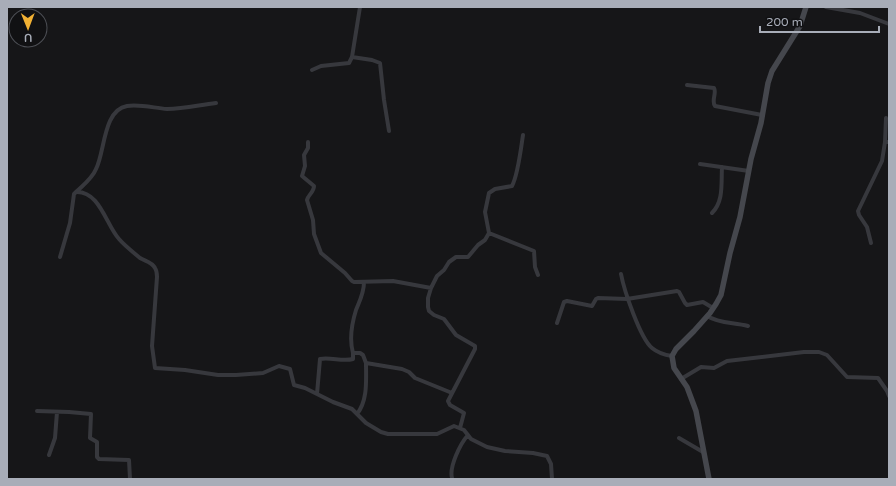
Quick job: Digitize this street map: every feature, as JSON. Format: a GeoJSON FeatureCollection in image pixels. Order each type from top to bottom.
{"type":"FeatureCollection","features":[{"type":"Feature","properties":{"kind":"street"},"geometry":{"type":"LineString","coordinates":[[312,70],[320,66],[350,63],[360,7]]}},
{"type":"Feature","properties":{"kind":"street"},"geometry":{"type":"LineString","coordinates":[[709,479],[696,411],[682,379],[674,368],[672,356],[676,349],[690,336],[707,316],[720,295],[740,217],[770,77],[800,26],[806,7]]}},
{"type":"Feature","properties":{"kind":"street"},"geometry":{"type":"LineString","coordinates":[[826,7],[860,14],[889,24]]}},
{"type":"Feature","properties":{"kind":"street"},"geometry":{"type":"LineString","coordinates":[[352,57],[378,61],[380,63],[389,131]]}},
{"type":"Feature","properties":{"kind":"street"},"geometry":{"type":"LineString","coordinates":[[688,85],[714,88],[713,103],[715,106],[762,115]]}},
{"type":"Feature","properties":{"kind":"street"},"geometry":{"type":"LineString","coordinates":[[60,257],[70,223],[72,198],[96,171],[107,130],[114,114],[120,108],[133,106],[183,109],[216,102]]}},
{"type":"Feature","properties":{"kind":"street"},"geometry":{"type":"LineString","coordinates":[[871,243],[867,226],[859,215],[858,211],[882,161],[887,142],[886,118]]}},
{"type":"Feature","properties":{"kind":"street"},"geometry":{"type":"LineString","coordinates":[[460,428],[464,413],[449,404],[448,401],[475,349],[475,346],[456,335],[444,319],[429,310],[428,298],[437,276],[449,262],[456,257],[468,257],[478,244],[485,240],[489,233],[484,212],[489,193],[495,189],[512,186],[518,168],[523,135]]}},
{"type":"Feature","properties":{"kind":"street"},"geometry":{"type":"LineString","coordinates":[[308,142],[308,148],[304,155],[302,176],[314,186],[314,189],[307,200],[313,220],[314,234],[320,251],[352,281],[393,281],[431,288]]}},
{"type":"Feature","properties":{"kind":"street"},"geometry":{"type":"LineString","coordinates":[[700,164],[749,171]]}},
{"type":"Feature","properties":{"kind":"street"},"geometry":{"type":"LineString","coordinates":[[712,213],[716,209],[721,198],[722,167]]}},
{"type":"Feature","properties":{"kind":"street"},"geometry":{"type":"LineString","coordinates":[[76,192],[85,193],[91,196],[119,239],[141,258],[152,264],[155,268],[157,277],[152,346],[155,368],[185,370],[218,375],[263,373],[279,366],[290,369],[294,385],[352,409],[366,423],[381,432],[388,434],[437,434],[454,426],[460,428],[468,435],[470,439],[475,442],[496,450],[533,453],[547,456],[551,464],[552,479]]}},
{"type":"Feature","properties":{"kind":"street"},"geometry":{"type":"LineString","coordinates":[[489,233],[534,251],[535,267],[538,275]]}},
{"type":"Feature","properties":{"kind":"street"},"geometry":{"type":"LineString","coordinates":[[621,274],[628,299],[644,338],[651,348],[658,353],[672,356]]}},
{"type":"Feature","properties":{"kind":"street"},"geometry":{"type":"LineString","coordinates":[[317,394],[320,359],[353,359],[351,334],[356,312],[364,291],[364,282]]}},
{"type":"Feature","properties":{"kind":"street"},"geometry":{"type":"LineString","coordinates":[[556,323],[565,301],[592,306],[598,298],[628,299],[677,291],[687,305],[703,302],[713,308]]}},
{"type":"Feature","properties":{"kind":"street"},"geometry":{"type":"LineString","coordinates":[[707,316],[721,323],[738,323],[748,326]]}},
{"type":"Feature","properties":{"kind":"street"},"geometry":{"type":"LineString","coordinates":[[682,379],[701,367],[714,368],[727,361],[789,353],[819,352],[827,356],[847,377],[878,378],[889,396]]}},
{"type":"Feature","properties":{"kind":"street"},"geometry":{"type":"LineString","coordinates":[[353,354],[360,353],[363,355],[366,364],[363,405],[357,414]]}},
{"type":"Feature","properties":{"kind":"street"},"geometry":{"type":"LineString","coordinates":[[366,364],[402,369],[409,372],[415,378],[452,393]]}},
{"type":"Feature","properties":{"kind":"street"},"geometry":{"type":"LineString","coordinates":[[37,411],[91,414],[90,438],[97,442],[97,458],[129,460],[130,479]]}},
{"type":"Feature","properties":{"kind":"street"},"geometry":{"type":"LineString","coordinates":[[49,455],[55,438],[57,412]]}},
{"type":"Feature","properties":{"kind":"street"},"geometry":{"type":"LineString","coordinates":[[452,478],[451,472],[459,447],[468,435]]}},
{"type":"Feature","properties":{"kind":"street"},"geometry":{"type":"LineString","coordinates":[[679,438],[703,452]]}}]}
